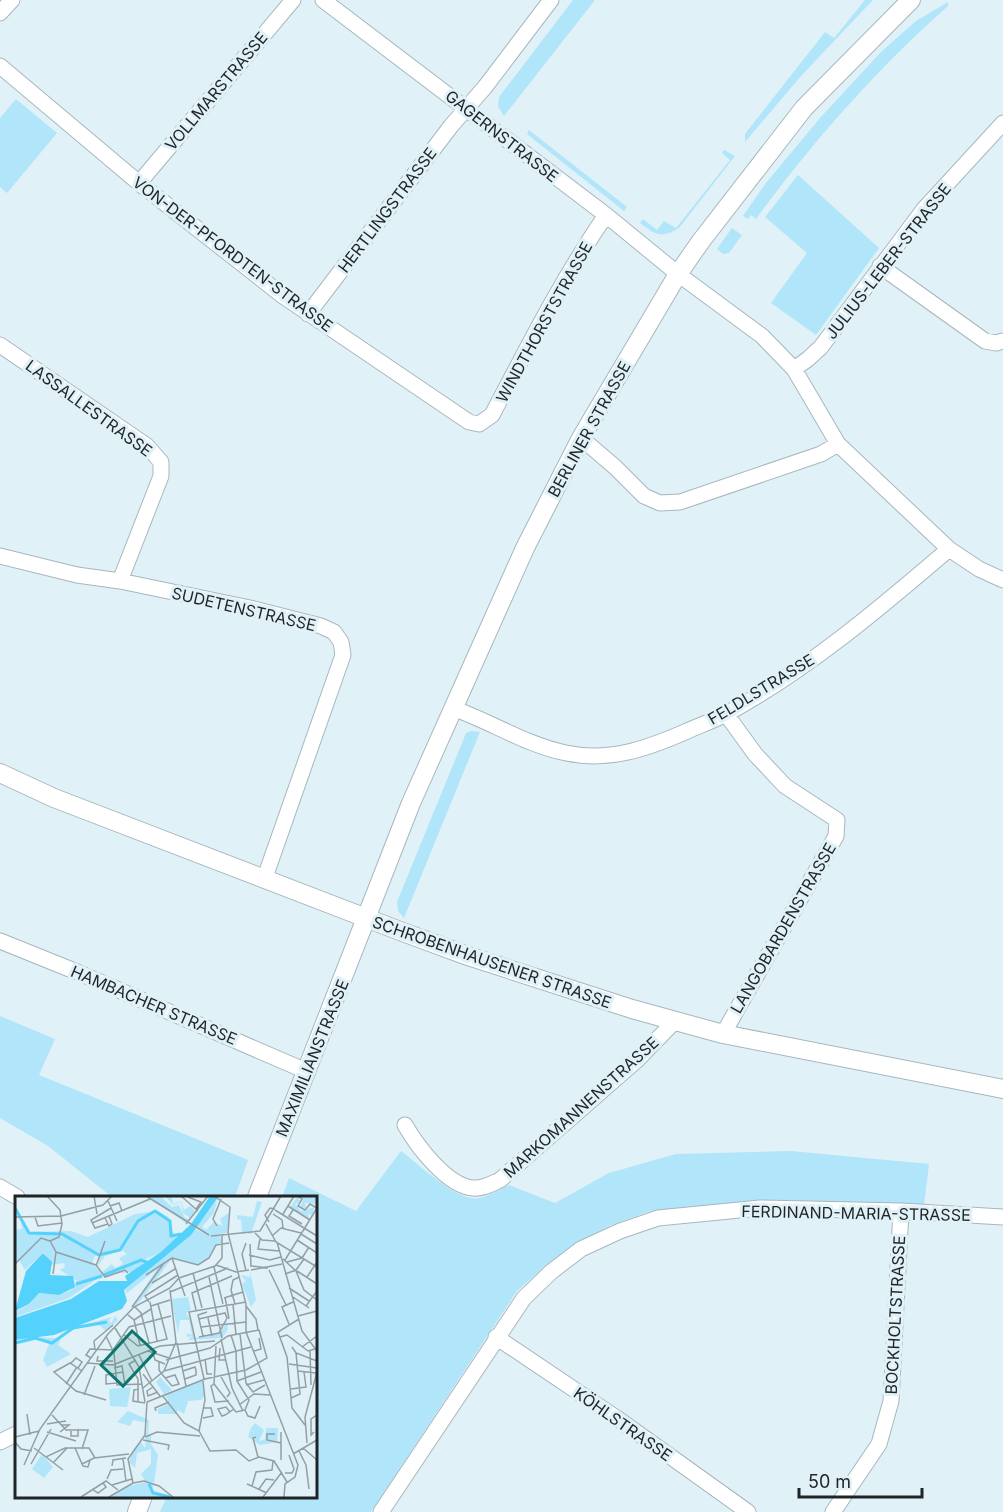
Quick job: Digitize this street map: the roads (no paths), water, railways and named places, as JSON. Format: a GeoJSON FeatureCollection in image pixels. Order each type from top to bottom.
{"type":"FeatureCollection","features":[{"type":"Feature","properties":{"kind":"street"},"geometry":{"type":"LineString","coordinates":[[0,13],[12,0]]}},
{"type":"Feature","properties":{"kind":"street","name":"VOLLMARSTRASSE"},"geometry":{"type":"LineString","coordinates":[[139,183],[293,0]]}},
{"type":"Feature","properties":{"kind":"street","name":"GAGERNSTRASSE"},"geometry":{"type":"LineString","coordinates":[[323,0],[606,215],[678,274],[762,336],[794,369],[838,444],[949,549]]}},
{"type":"Feature","properties":{"kind":"street","name":"HERTLINGSTRASSE"},"geometry":{"type":"LineString","coordinates":[[308,314],[551,0]]}},
{"type":"Feature","properties":{"kind":"street","name":"BERLINER STRASSE"},"geometry":{"type":"LineString","coordinates":[[366,919],[411,803],[525,548],[581,438],[678,274],[804,108],[911,0]]}},
{"type":"Feature","properties":{"kind":"street","name":"VON-DER-PFORDTEN-STRASSE"},"geometry":{"type":"LineString","coordinates":[[0,66],[139,183],[308,314],[469,422],[479,424]]}},
{"type":"Feature","properties":{"kind":"street","name":"JULIUS-LEBER-STRASSE"},"geometry":{"type":"LineString","coordinates":[[794,369],[821,347],[924,209],[1003,123]]}},
{"type":"Feature","properties":{"kind":"street","name":"WINDTHORSTSTRASSE"},"geometry":{"type":"LineString","coordinates":[[479,424],[492,415],[537,328],[578,257],[606,215]]}},
{"type":"Feature","properties":{"kind":"street"},"geometry":{"type":"LineString","coordinates":[[880,266],[985,341],[996,343],[1003,341]]}},
{"type":"Feature","properties":{"kind":"street","name":"LASSALLESTRASSE"},"geometry":{"type":"LineString","coordinates":[[0,345],[147,446],[161,462],[161,476],[120,581]]}},
{"type":"Feature","properties":{"kind":"street"},"geometry":{"type":"LineString","coordinates":[[581,438],[644,496],[660,503],[680,502],[821,454],[838,444]]}},
{"type":"Feature","properties":{"kind":"street"},"geometry":{"type":"LineString","coordinates":[[949,549],[979,569],[1003,580]]}},
{"type":"Feature","properties":{"kind":"street","name":"FELDLSTRASSE"},"geometry":{"type":"LineString","coordinates":[[452,708],[532,742],[566,753],[591,756],[622,755],[652,746],[726,714],[814,659],[949,549]]}},
{"type":"Feature","properties":{"kind":"street","name":"SUDETENSTRASSE"},"geometry":{"type":"LineString","coordinates":[[0,556],[76,575],[120,581],[250,608],[321,626],[334,632],[341,642],[343,655],[264,880]]}},
{"type":"Feature","properties":{"kind":"street","name":"LANGOBARDENSTRASSE"},"geometry":{"type":"LineString","coordinates":[[723,1034],[836,836],[837,820],[785,786],[755,754],[726,714]]}},
{"type":"Feature","properties":{"kind":"street","name":"SCHROBENHAUSENER STRASSE"},"geometry":{"type":"LineString","coordinates":[[0,773],[54,798],[366,919],[468,956],[674,1022],[723,1034],[1003,1089]]}},
{"type":"Feature","properties":{"kind":"street","name":"MAXIMILIANSTRASSE"},"geometry":{"type":"LineString","coordinates":[[257,1196],[366,919]]}},
{"type":"Feature","properties":{"kind":"street","name":"HAMBACHER STRASSE"},"geometry":{"type":"LineString","coordinates":[[0,941],[306,1071]]}},
{"type":"Feature","properties":{"kind":"street","name":"MARKOMANNENSTRASSE"},"geometry":{"type":"LineString","coordinates":[[405,1125],[430,1160],[453,1179],[472,1188],[483,1188],[500,1180],[638,1059],[674,1022]]}},
{"type":"Feature","properties":{"kind":"street"},"geometry":{"type":"LineString","coordinates":[[0,1187],[15,1196]]}},
{"type":"Feature","properties":{"kind":"street","name":"FERDINAND-MARIA-STRASSE"},"geometry":{"type":"LineString","coordinates":[[381,1512],[524,1298],[551,1272],[581,1249],[620,1231],[658,1218],[760,1208],[901,1211],[1003,1217]]}},
{"type":"Feature","properties":{"kind":"street","name":"BOCKHOLTSTRASSE"},"geometry":{"type":"LineString","coordinates":[[833,1512],[879,1444],[891,1401],[901,1211]]}},
{"type":"Feature","properties":{"kind":"street","name":"KÖHLSTRASSE"},"geometry":{"type":"LineString","coordinates":[[496,1337],[618,1419],[748,1512]]}},
{"type":"Feature","properties":{"kind":"street"},"geometry":{"type":"LineString","coordinates":[[137,1512],[143,1497]]}}]}
